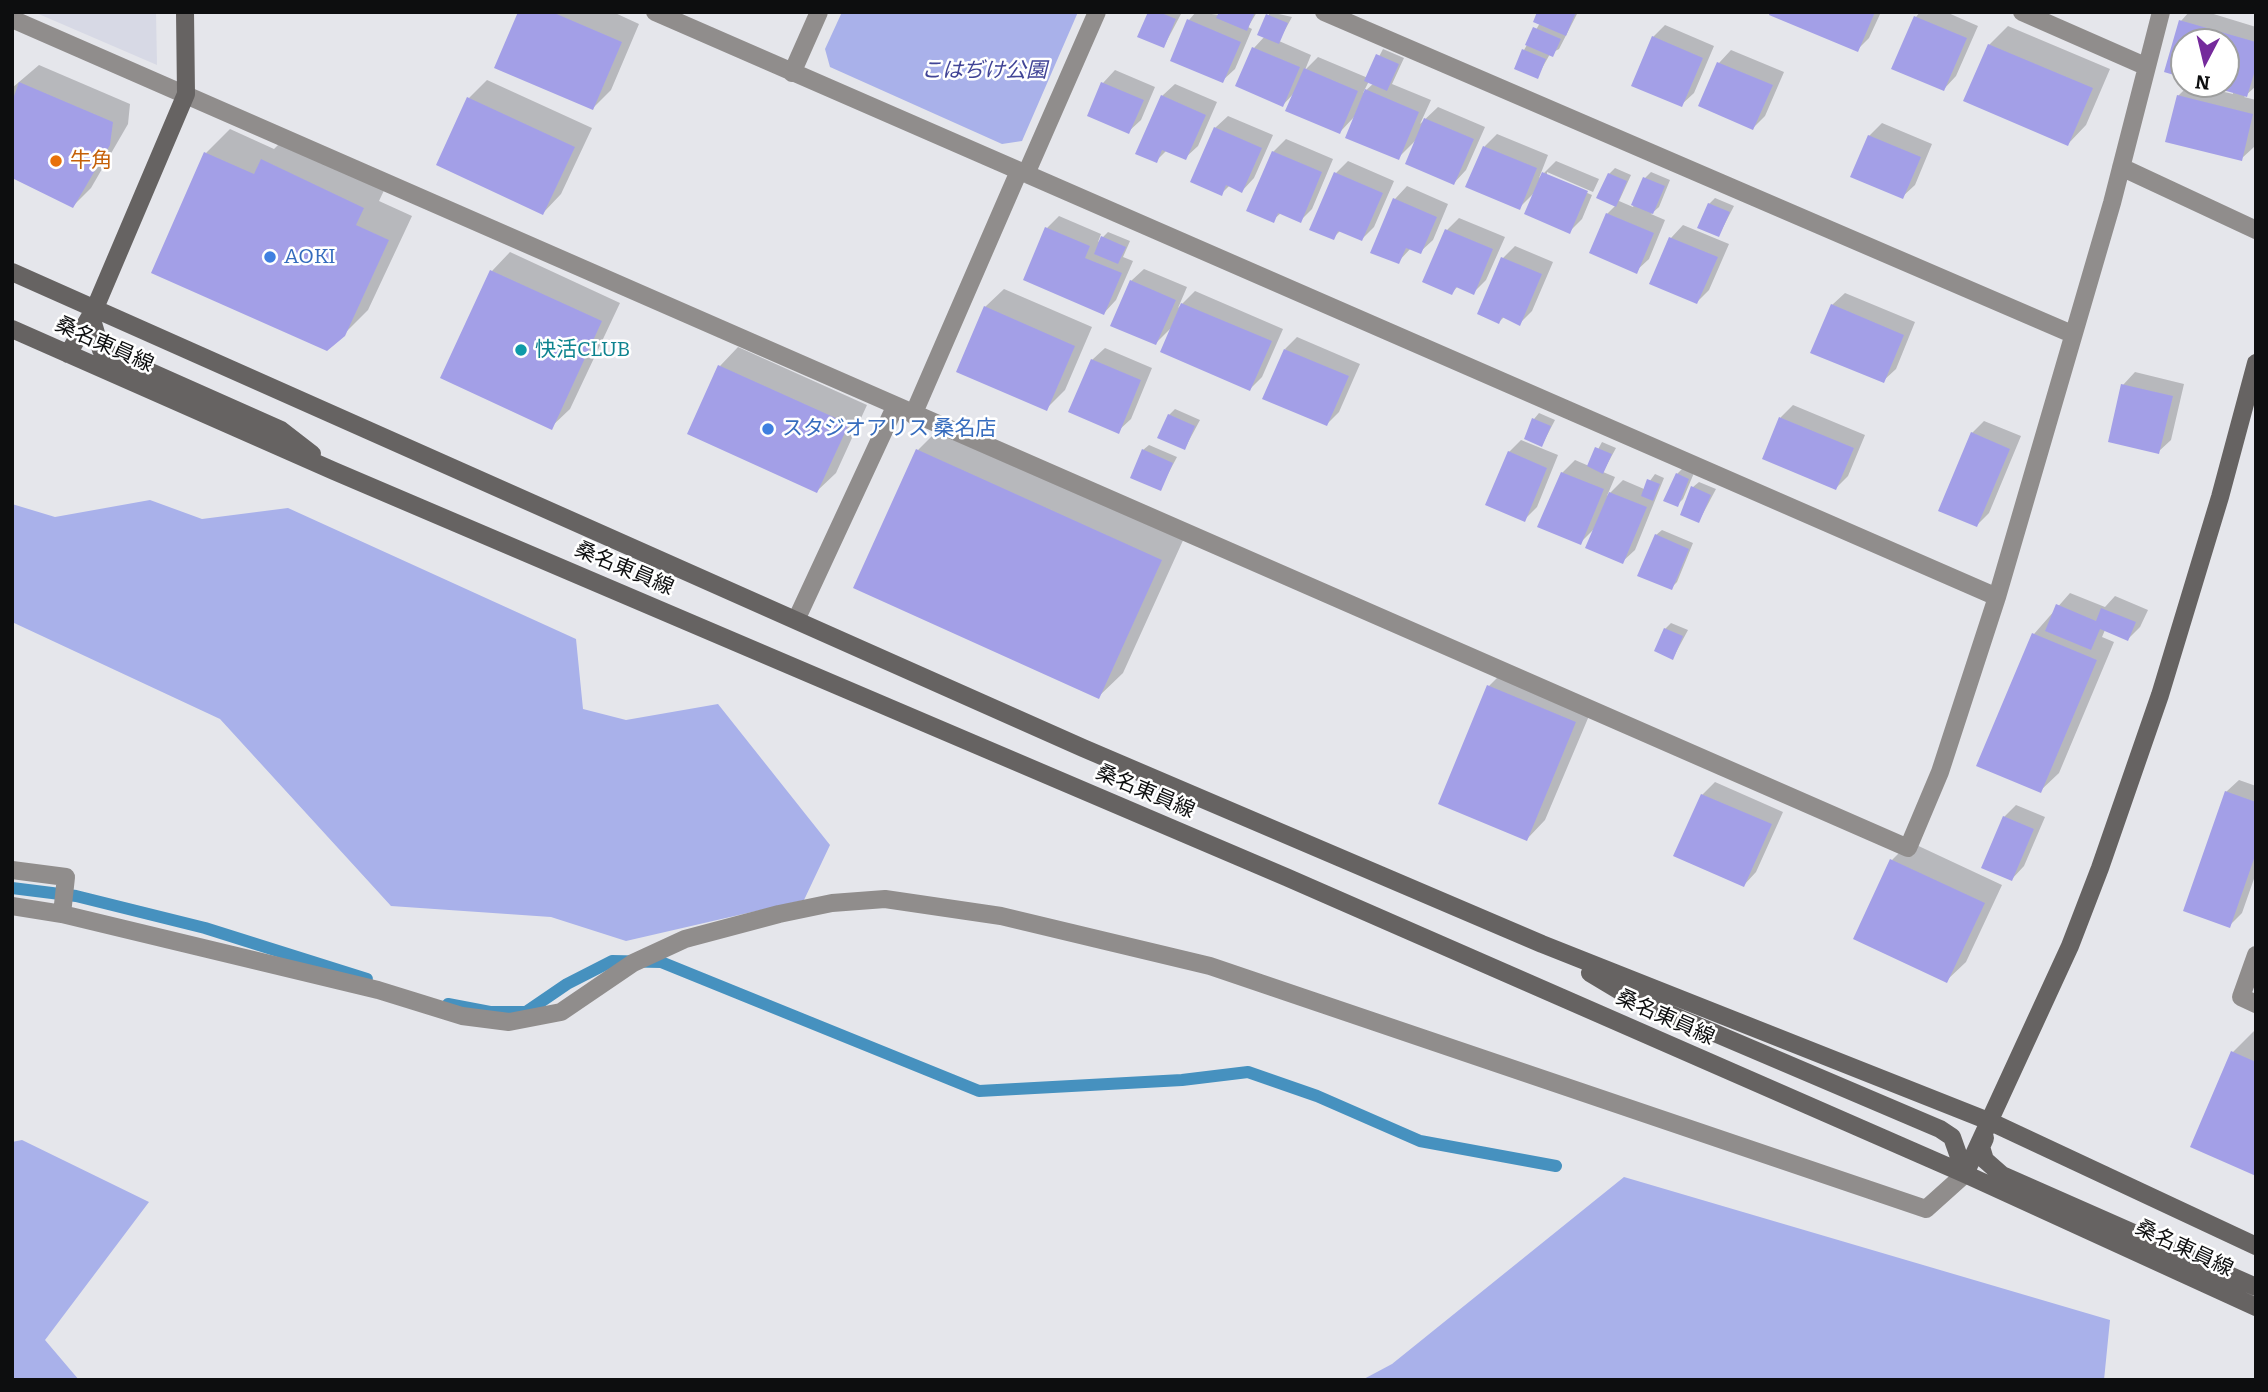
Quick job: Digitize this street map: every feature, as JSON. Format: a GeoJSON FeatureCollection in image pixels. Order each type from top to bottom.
{"type":"FeatureCollection","features":[{"type":"Feature","properties":{"kind":"main road"},"geometry":{"type":"LineString","coordinates":[[68,354],[95,308],[186,94],[185,12]]}},
{"type":"Feature","properties":{"kind":"main road","name":"桑名東員線"},"geometry":{"type":"LineString","coordinates":[[12,272],[797,618],[1096,753],[1542,944],[1991,1122],[2256,1246]]}},
{"type":"Feature","properties":{"kind":"main road"},"geometry":{"type":"LineString","coordinates":[[95,308],[93,323],[101,350],[281,430],[334,471]]}},
{"type":"Feature","properties":{"kind":"main road","name":"桑名東員線"},"geometry":{"type":"LineString","coordinates":[[12,329],[334,471],[1286,877],[1965,1174],[2256,1307]]}},
{"type":"Feature","properties":{"kind":"main road"},"geometry":{"type":"LineString","coordinates":[[2256,363],[2220,497],[2160,695],[2105,856],[2070,946],[1981,1147],[1986,1160],[2002,1175],[2256,1287]]}},
{"type":"Feature","properties":{"kind":"main road"},"geometry":{"type":"LineString","coordinates":[[1542,944],[1630,997],[1940,1129],[1952,1137],[1965,1174]]}},
{"type":"Feature","properties":{"kind":"main road"},"geometry":{"type":"LineString","coordinates":[[1965,1174],[1991,1122]]}},
{"type":"Feature","properties":{"kind":"street"},"geometry":{"type":"LineString","coordinates":[[656,12],[1997,597]]}},
{"type":"Feature","properties":{"kind":"street"},"geometry":{"type":"LineString","coordinates":[[792,73],[819,12]]}},
{"type":"Feature","properties":{"kind":"street"},"geometry":{"type":"LineString","coordinates":[[913,415],[1097,12]]}},
{"type":"Feature","properties":{"kind":"street"},"geometry":{"type":"LineString","coordinates":[[1324,12],[2073,334]]}},
{"type":"Feature","properties":{"kind":"street"},"geometry":{"type":"LineString","coordinates":[[2022,12],[2146,66]]}},
{"type":"Feature","properties":{"kind":"street"},"geometry":{"type":"LineString","coordinates":[[12,19],[1908,848],[1940,772],[1997,597],[2121,167],[2161,12]]}},
{"type":"Feature","properties":{"kind":"street"},"geometry":{"type":"LineString","coordinates":[[2121,167],[2256,230]]}},
{"type":"Feature","properties":{"kind":"street"},"geometry":{"type":"LineString","coordinates":[[797,618],[895,407]]}},
{"type":"Feature","properties":{"kind":"street"},"geometry":{"type":"LineString","coordinates":[[12,870],[66,877],[62,914]]}},
{"type":"Feature","properties":{"kind":"street"},"geometry":{"type":"LineString","coordinates":[[12,906],[62,914],[377,990],[463,1016],[509,1022],[561,1012],[633,963],[685,939],[832,903],[885,899],[1001,916],[1210,966],[1926,1209],[1965,1174]]}},
{"type":"Feature","properties":{"kind":"street"},"geometry":{"type":"LineString","coordinates":[[2256,955],[2241,997],[2256,1004]]}},
{"type":"Feature","properties":{"kind":"shaded area"},"geometry":{"type":"Polygon","coordinates":[[[34,12],[156,12],[157,65],[34,12]]]}},
{"type":"Feature","properties":{"kind":"green space","name":"こはぢけ公園"},"geometry":{"type":"Polygon","coordinates":[[[842,12],[1078,12],[1022,141],[1002,144],[830,67],[825,49],[842,12]]]}},
{"type":"Feature","properties":{"kind":"green space"},"geometry":{"type":"Polygon","coordinates":[[[150,500],[202,519],[288,508],[576,639],[583,709],[626,720],[718,704],[830,845],[804,900],[626,941],[551,917],[391,906],[220,719],[12,622],[12,504],[55,517],[150,500]]]}},
{"type":"Feature","properties":{"kind":"green space"},"geometry":{"type":"Polygon","coordinates":[[[22,1140],[149,1202],[45,1340],[79,1380],[12,1380],[12,1142],[22,1140]]]}},
{"type":"Feature","properties":{"kind":"green space"},"geometry":{"type":"Polygon","coordinates":[[[1624,1177],[2110,1320],[2104,1380],[1362,1380],[1392,1364],[1624,1177]]]}},
{"type":"Feature","properties":{"kind":"building"},"geometry":{"type":"Polygon","coordinates":[[[518,12],[552,12],[622,42],[593,110],[494,68],[518,12]]]}},
{"type":"Feature","properties":{"kind":"building"},"geometry":{"type":"Polygon","coordinates":[[[1148,12],[1159,12],[1176,19],[1164,48],[1137,37],[1148,12]]]}},
{"type":"Feature","properties":{"kind":"building"},"geometry":{"type":"Polygon","coordinates":[[[1219,12],[1255,12],[1247,31],[1216,18],[1219,12]]]}},
{"type":"Feature","properties":{"kind":"building"},"geometry":{"type":"Polygon","coordinates":[[[1537,12],[1576,12],[1566,36],[1533,22],[1537,12]]]}},
{"type":"Feature","properties":{"kind":"building"},"geometry":{"type":"Polygon","coordinates":[[[1770,12],[1875,12],[1858,52],[1769,15],[1770,12]]]}},
{"type":"Feature","properties":{"kind":"building"},"geometry":{"type":"Polygon","coordinates":[[[1266,14],[1288,23],[1279,44],[1257,35],[1266,14]]]}},
{"type":"Feature","properties":{"kind":"building"},"geometry":{"type":"Polygon","coordinates":[[[1914,16],[1967,38],[1944,91],[1891,69],[1914,16]]]}},
{"type":"Feature","properties":{"kind":"building"},"geometry":{"type":"Polygon","coordinates":[[[1187,19],[1241,42],[1223,83],[1170,61],[1187,19]]]}},
{"type":"Feature","properties":{"kind":"building"},"geometry":{"type":"Polygon","coordinates":[[[2179,20],[2207,28],[2177,28],[2179,20]]]}},
{"type":"Feature","properties":{"kind":"building"},"geometry":{"type":"Polygon","coordinates":[[[1533,27],[1561,39],[1553,57],[1525,45],[1533,27]]]}},
{"type":"Feature","properties":{"kind":"building"},"geometry":{"type":"Polygon","coordinates":[[[1652,36],[1703,58],[1682,107],[1631,86],[1652,36]]]}},
{"type":"Feature","properties":{"kind":"building"},"geometry":{"type":"Polygon","coordinates":[[[2240,37],[2256,42],[2256,67],[2247,97],[2240,95],[2240,37]]]}},
{"type":"Feature","properties":{"kind":"building"},"geometry":{"type":"Polygon","coordinates":[[[1988,44],[2093,88],[2068,146],[1963,101],[1988,44]]]}},
{"type":"Feature","properties":{"kind":"building"},"geometry":{"type":"Polygon","coordinates":[[[1252,47],[1300,67],[1283,107],[1235,86],[1252,47]]]}},
{"type":"Feature","properties":{"kind":"building"},"geometry":{"type":"Polygon","coordinates":[[[1522,49],[1546,59],[1538,79],[1514,69],[1522,49]]]}},
{"type":"Feature","properties":{"kind":"building"},"geometry":{"type":"Polygon","coordinates":[[[2170,51],[2170,74],[2164,72],[2170,51]]]}},
{"type":"Feature","properties":{"kind":"building"},"geometry":{"type":"Polygon","coordinates":[[[1376,54],[1399,64],[1387,91],[1364,81],[1376,54]]]}},
{"type":"Feature","properties":{"kind":"building"},"geometry":{"type":"Polygon","coordinates":[[[1717,62],[1773,85],[1753,130],[1698,106],[1717,62]]]}},
{"type":"Feature","properties":{"kind":"building"},"geometry":{"type":"Polygon","coordinates":[[[1304,68],[1358,91],[1340,134],[1285,111],[1304,68]]]}},
{"type":"Feature","properties":{"kind":"building","name":"牛角"},"geometry":{"type":"Polygon","coordinates":[[[19,82],[113,122],[110,145],[73,208],[12,178],[12,102],[19,82]]]}},
{"type":"Feature","properties":{"kind":"building"},"geometry":{"type":"Polygon","coordinates":[[[1101,82],[1144,100],[1129,134],[1087,116],[1101,82]]]}},
{"type":"Feature","properties":{"kind":"building"},"geometry":{"type":"Polygon","coordinates":[[[1365,89],[1419,112],[1399,160],[1345,138],[1365,89]]]}},
{"type":"Feature","properties":{"kind":"building"},"geometry":{"type":"Polygon","coordinates":[[[1161,95],[1206,115],[1186,160],[1162,150],[1157,163],[1135,154],[1161,95]]]}},
{"type":"Feature","properties":{"kind":"building"},"geometry":{"type":"Polygon","coordinates":[[[467,97],[575,147],[543,215],[436,165],[467,97]]]}},
{"type":"Feature","properties":{"kind":"building"},"geometry":{"type":"Polygon","coordinates":[[[2176,98],[2189,98],[2253,114],[2242,161],[2165,142],[2176,98]]]}},
{"type":"Feature","properties":{"kind":"building"},"geometry":{"type":"Polygon","coordinates":[[[1424,118],[1474,139],[1454,185],[1405,164],[1424,118]]]}},
{"type":"Feature","properties":{"kind":"building"},"geometry":{"type":"Polygon","coordinates":[[[1214,127],[1262,148],[1242,193],[1226,185],[1222,196],[1190,182],[1214,127]]]}},
{"type":"Feature","properties":{"kind":"building"},"geometry":{"type":"Polygon","coordinates":[[[1868,135],[1921,157],[1903,199],[1850,177],[1868,135]]]}},
{"type":"Feature","properties":{"kind":"building"},"geometry":{"type":"Polygon","coordinates":[[[1483,146],[1537,168],[1520,210],[1465,187],[1483,146]]]}},
{"type":"Feature","properties":{"kind":"building"},"geometry":{"type":"Polygon","coordinates":[[[1272,151],[1322,172],[1301,223],[1278,213],[1274,223],[1246,211],[1272,151]]]}},
{"type":"Feature","properties":{"kind":"building","name":"AOKI"},"geometry":{"type":"Polygon","coordinates":[[[204,152],[254,174],[261,159],[364,208],[356,225],[389,240],[345,336],[327,351],[151,273],[204,152]]]}},
{"type":"Feature","properties":{"kind":"building"},"geometry":{"type":"Polygon","coordinates":[[[1334,172],[1383,193],[1362,241],[1338,231],[1334,240],[1309,230],[1334,172]]]}},
{"type":"Feature","properties":{"kind":"building"},"geometry":{"type":"Polygon","coordinates":[[[1542,172],[1588,191],[1570,234],[1524,214],[1542,172]]]}},
{"type":"Feature","properties":{"kind":"building"},"geometry":{"type":"Polygon","coordinates":[[[1608,173],[1627,181],[1616,207],[1596,198],[1608,173]]]}},
{"type":"Feature","properties":{"kind":"building"},"geometry":{"type":"Polygon","coordinates":[[[1643,177],[1665,186],[1653,214],[1631,205],[1643,177]]]}},
{"type":"Feature","properties":{"kind":"building"},"geometry":{"type":"Polygon","coordinates":[[[1393,198],[1437,217],[1421,254],[1406,248],[1399,264],[1370,253],[1393,198]]]}},
{"type":"Feature","properties":{"kind":"building"},"geometry":{"type":"Polygon","coordinates":[[[1708,203],[1730,212],[1719,237],[1697,228],[1708,203]]]}},
{"type":"Feature","properties":{"kind":"building"},"geometry":{"type":"Polygon","coordinates":[[[1606,213],[1654,233],[1637,274],[1589,253],[1606,213]]]}},
{"type":"Feature","properties":{"kind":"building"},"geometry":{"type":"Polygon","coordinates":[[[1045,227],[1090,246],[1085,258],[1122,273],[1104,315],[1023,280],[1045,227]]]}},
{"type":"Feature","properties":{"kind":"building"},"geometry":{"type":"Polygon","coordinates":[[[1445,229],[1493,249],[1474,295],[1456,287],[1452,295],[1422,282],[1445,229]]]}},
{"type":"Feature","properties":{"kind":"building"},"geometry":{"type":"Polygon","coordinates":[[[1101,236],[1126,247],[1118,264],[1094,254],[1101,236]]]}},
{"type":"Feature","properties":{"kind":"building"},"geometry":{"type":"Polygon","coordinates":[[[1669,237],[1718,257],[1697,304],[1649,284],[1669,237]]]}},
{"type":"Feature","properties":{"kind":"building"},"geometry":{"type":"Polygon","coordinates":[[[1501,257],[1542,274],[1520,326],[1502,317],[1499,324],[1477,314],[1501,257]]]}},
{"type":"Feature","properties":{"kind":"building","name":"快活CLUB"},"geometry":{"type":"Polygon","coordinates":[[[490,270],[602,321],[552,430],[440,378],[490,270]]]}},
{"type":"Feature","properties":{"kind":"building"},"geometry":{"type":"Polygon","coordinates":[[[1130,280],[1176,300],[1156,345],[1110,326],[1130,280]]]}},
{"type":"Feature","properties":{"kind":"building"},"geometry":{"type":"Polygon","coordinates":[[[1181,303],[1272,341],[1250,391],[1160,352],[1181,303]]]}},
{"type":"Feature","properties":{"kind":"building"},"geometry":{"type":"Polygon","coordinates":[[[1831,304],[1904,335],[1884,383],[1810,353],[1831,304]]]}},
{"type":"Feature","properties":{"kind":"building"},"geometry":{"type":"Polygon","coordinates":[[[984,306],[1075,346],[1047,411],[956,372],[984,306]]]}},
{"type":"Feature","properties":{"kind":"building"},"geometry":{"type":"Polygon","coordinates":[[[1284,349],[1349,376],[1327,426],[1262,399],[1284,349]]]}},
{"type":"Feature","properties":{"kind":"building"},"geometry":{"type":"Polygon","coordinates":[[[1091,359],[1141,380],[1119,434],[1068,412],[1091,359]]]}},
{"type":"Feature","properties":{"kind":"building","name":"スタジオアリス 桑名店"},"geometry":{"type":"Polygon","coordinates":[[[718,365],[849,424],[817,493],[687,434],[718,365]]]}},
{"type":"Feature","properties":{"kind":"building"},"geometry":{"type":"Polygon","coordinates":[[[2121,384],[2173,396],[2159,454],[2108,442],[2121,384]]]}},
{"type":"Feature","properties":{"kind":"building"},"geometry":{"type":"Polygon","coordinates":[[[1168,414],[1195,426],[1185,450],[1157,438],[1168,414]]]}},
{"type":"Feature","properties":{"kind":"building"},"geometry":{"type":"Polygon","coordinates":[[[1779,417],[1854,448],[1836,490],[1762,459],[1779,417]]]}},
{"type":"Feature","properties":{"kind":"building"},"geometry":{"type":"Polygon","coordinates":[[[1532,418],[1551,426],[1542,447],[1524,439],[1532,418]]]}},
{"type":"Feature","properties":{"kind":"building"},"geometry":{"type":"Polygon","coordinates":[[[1971,432],[2010,449],[1977,527],[1938,511],[1971,432]]]}},
{"type":"Feature","properties":{"kind":"building"},"geometry":{"type":"Polygon","coordinates":[[[1595,447],[1612,454],[1603,474],[1587,466],[1595,447]]]}},
{"type":"Feature","properties":{"kind":"building"},"geometry":{"type":"Polygon","coordinates":[[[916,449],[1162,560],[1099,699],[853,588],[916,449]]]}},
{"type":"Feature","properties":{"kind":"building"},"geometry":{"type":"Polygon","coordinates":[[[1142,449],[1173,463],[1161,491],[1130,478],[1142,449]]]}},
{"type":"Feature","properties":{"kind":"building"},"geometry":{"type":"Polygon","coordinates":[[[1508,451],[1547,468],[1525,522],[1485,505],[1508,451]]]}},
{"type":"Feature","properties":{"kind":"building"},"geometry":{"type":"Polygon","coordinates":[[[1561,472],[1604,489],[1581,545],[1537,527],[1561,472]]]}},
{"type":"Feature","properties":{"kind":"building"},"geometry":{"type":"Polygon","coordinates":[[[1676,473],[1689,479],[1678,507],[1663,501],[1676,473]]]}},
{"type":"Feature","properties":{"kind":"building"},"geometry":{"type":"Polygon","coordinates":[[[1647,479],[1660,484],[1653,501],[1641,496],[1647,479]]]}},
{"type":"Feature","properties":{"kind":"building"},"geometry":{"type":"Polygon","coordinates":[[[1691,486],[1711,495],[1699,523],[1680,515],[1691,486]]]}},
{"type":"Feature","properties":{"kind":"building"},"geometry":{"type":"Polygon","coordinates":[[[1609,492],[1647,507],[1623,564],[1585,548],[1609,492]]]}},
{"type":"Feature","properties":{"kind":"building"},"geometry":{"type":"Polygon","coordinates":[[[1655,534],[1689,549],[1672,590],[1637,576],[1655,534]]]}},
{"type":"Feature","properties":{"kind":"building"},"geometry":{"type":"Polygon","coordinates":[[[2056,604],[2096,621],[2101,608],[2136,622],[2128,641],[2100,629],[2091,650],[2045,631],[2056,604]]]}},
{"type":"Feature","properties":{"kind":"building"},"geometry":{"type":"Polygon","coordinates":[[[1664,628],[1683,636],[1673,660],[1654,651],[1664,628]]]}},
{"type":"Feature","properties":{"kind":"building"},"geometry":{"type":"Polygon","coordinates":[[[2032,633],[2097,660],[2041,793],[1976,766],[2032,633]]]}},
{"type":"Feature","properties":{"kind":"building"},"geometry":{"type":"Polygon","coordinates":[[[1487,685],[1576,722],[1527,841],[1438,804],[1487,685]]]}},
{"type":"Feature","properties":{"kind":"building"},"geometry":{"type":"Polygon","coordinates":[[[2225,791],[2256,802],[2256,853],[2230,928],[2183,911],[2225,791]]]}},
{"type":"Feature","properties":{"kind":"building"},"geometry":{"type":"Polygon","coordinates":[[[1701,794],[1772,824],[1744,887],[1673,856],[1701,794]]]}},
{"type":"Feature","properties":{"kind":"building"},"geometry":{"type":"Polygon","coordinates":[[[2003,816],[2034,829],[2012,881],[1981,868],[2003,816]]]}},
{"type":"Feature","properties":{"kind":"building"},"geometry":{"type":"Polygon","coordinates":[[[1890,859],[1985,903],[1947,983],[1853,939],[1890,859]]]}},
{"type":"Feature","properties":{"kind":"building"},"geometry":{"type":"Polygon","coordinates":[[[2231,1051],[2256,1062],[2256,1176],[2190,1147],[2231,1051]]]}},
{"type":"Feature","properties":{"kind":"waterway"},"geometry":{"type":"LineString","coordinates":[[12,888],[76,896],[205,928],[367,979]]}},
{"type":"Feature","properties":{"kind":"waterway"},"geometry":{"type":"LineString","coordinates":[[448,1004],[490,1012],[526,1012],[567,984],[612,961],[661,962],[979,1091],[1182,1080],[1248,1072],[1317,1096],[1420,1141],[1556,1166]]}},
{"type":"Feature","properties":{"kind":"place","name":"牛角"},"geometry":{"type":"Point","coordinates":[56,161]}},
{"type":"Feature","properties":{"kind":"place","name":"AOKI"},"geometry":{"type":"Point","coordinates":[270,257]}},
{"type":"Feature","properties":{"kind":"place","name":"快活CLUB"},"geometry":{"type":"Point","coordinates":[521,350]}},
{"type":"Feature","properties":{"kind":"place","name":"スタジオアリス 桑名店"},"geometry":{"type":"Point","coordinates":[768,429]}}]}
